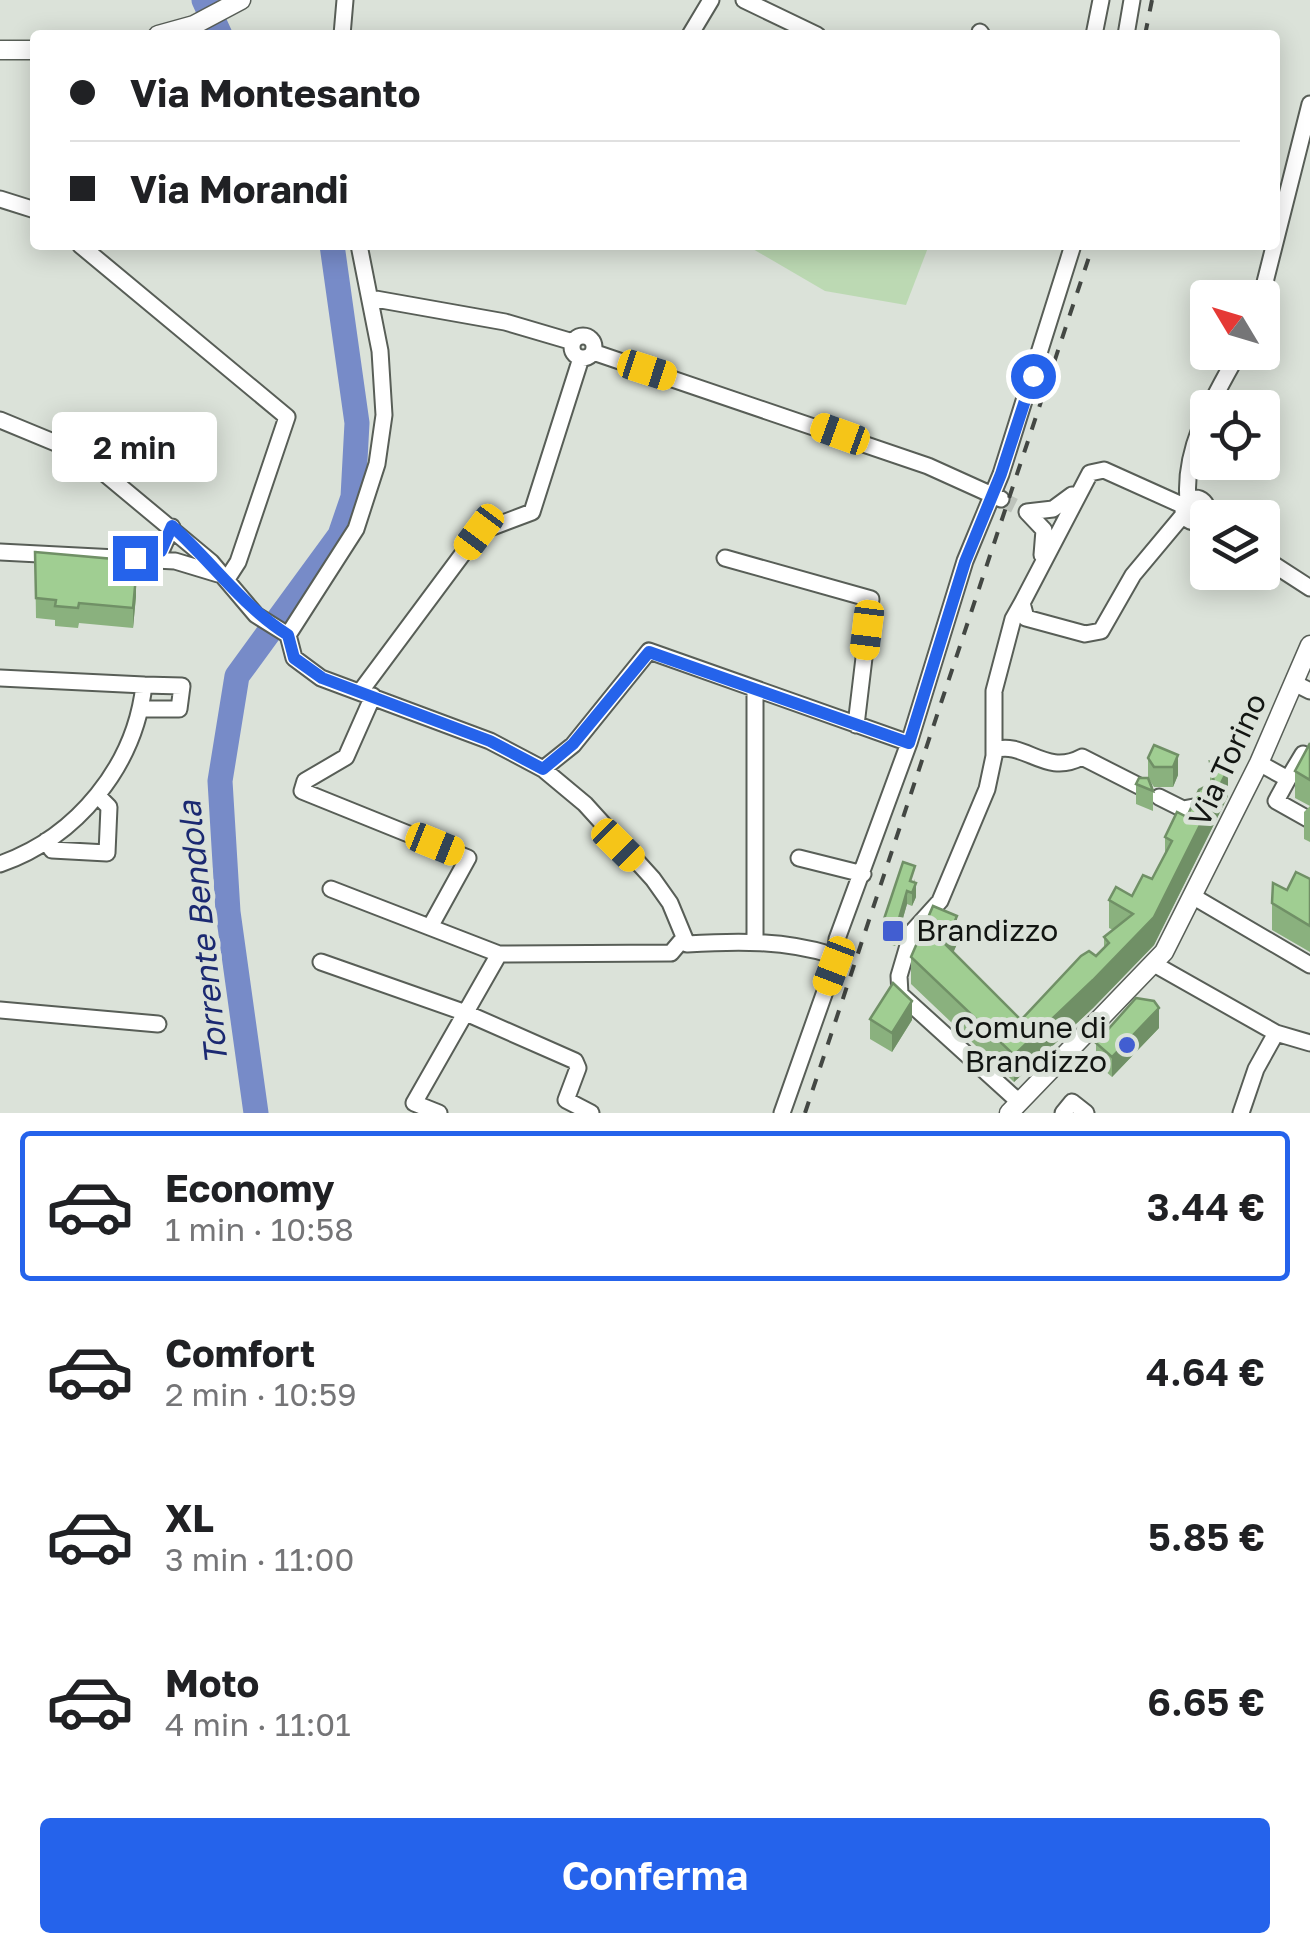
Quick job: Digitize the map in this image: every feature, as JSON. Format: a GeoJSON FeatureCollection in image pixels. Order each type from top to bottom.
{"type":"FeatureCollection","features":[{"type":"Feature","properties":{"kind":"main road"},"geometry":{"type":"LineString","coordinates":[[176,30],[194,25],[240,0]]}},
{"type":"Feature","properties":{"kind":"main road"},"geometry":{"type":"LineString","coordinates":[[0,50],[30,50]]}},
{"type":"Feature","properties":{"kind":"main road","name":"Via Torino"},"geometry":{"type":"LineString","coordinates":[[1013,1107],[1154,964],[1194,897],[1228,815],[1302,687],[1310,645]]}},
{"type":"Feature","properties":{"kind":"street"},"geometry":{"type":"LineString","coordinates":[[342,30],[345,0]]}},
{"type":"Feature","properties":{"kind":"street"},"geometry":{"type":"LineString","coordinates":[[693,30],[712,0]]}},
{"type":"Feature","properties":{"kind":"street"},"geometry":{"type":"LineString","coordinates":[[744,0],[806,30]]}},
{"type":"Feature","properties":{"kind":"street"},"geometry":{"type":"LineString","coordinates":[[1095,30],[1101,0]]}},
{"type":"Feature","properties":{"kind":"street"},"geometry":{"type":"LineString","coordinates":[[1127,30],[1132,0]]}},
{"type":"Feature","properties":{"kind":"street"},"geometry":{"type":"LineString","coordinates":[[1280,227],[1310,104]]}},
{"type":"Feature","properties":{"kind":"street"},"geometry":{"type":"LineString","coordinates":[[0,199],[30,208]]}},
{"type":"Feature","properties":{"kind":"street"},"geometry":{"type":"LineString","coordinates":[[86,250],[286,417],[238,562],[227,579]]}},
{"type":"Feature","properties":{"kind":"street"},"geometry":{"type":"LineString","coordinates":[[285,633],[356,529],[377,464],[384,415],[380,351],[361,250]]}},
{"type":"Feature","properties":{"kind":"street"},"geometry":{"type":"LineString","coordinates":[[782,1113],[834,966],[832,955],[996,496],[1071,250]]}},
{"type":"Feature","properties":{"kind":"street"},"geometry":{"type":"LineString","coordinates":[[1267,280],[1274,250]]}},
{"type":"Feature","properties":{"kind":"street"},"geometry":{"type":"LineString","coordinates":[[370,298],[505,322],[844,436],[996,496]]}},
{"type":"Feature","properties":{"kind":"street"},"geometry":{"type":"LineString","coordinates":[[430,927],[468,858],[302,791],[306,781],[346,757],[366,694],[479,532],[532,512],[582,351]]}},
{"type":"Feature","properties":{"kind":"street"},"geometry":{"type":"LineString","coordinates":[[1195,500],[1188,478],[1206,408],[1228,370]]}},
{"type":"Feature","properties":{"kind":"street"},"geometry":{"type":"LineString","coordinates":[[0,420],[80,453],[172,526],[227,579],[256,615],[285,633],[294,658],[322,678],[490,741],[543,769],[585,804],[653,879],[679,920],[682,940],[688,944],[755,942],[832,955]]}},
{"type":"Feature","properties":{"kind":"street"},"geometry":{"type":"LineString","coordinates":[[1013,1107],[900,994],[899,974],[912,932],[933,912],[948,886],[987,789],[994,750],[994,691],[1040,564],[1082,485],[1090,473],[1104,470],[1190,508]]}},
{"type":"Feature","properties":{"kind":"street"},"geometry":{"type":"LineString","coordinates":[[1040,564],[1046,537],[1040,523],[1027,512],[1061,505],[1082,485]]}},
{"type":"Feature","properties":{"kind":"street"},"geometry":{"type":"LineString","coordinates":[[1020,615],[1085,634],[1102,630],[1112,620],[1133,575],[1190,519]]}},
{"type":"Feature","properties":{"kind":"street"},"geometry":{"type":"LineString","coordinates":[[135,558],[161,551],[172,526]]}},
{"type":"Feature","properties":{"kind":"street"},"geometry":{"type":"LineString","coordinates":[[0,552],[196,565],[227,579]]}},
{"type":"Feature","properties":{"kind":"street"},"geometry":{"type":"LineString","coordinates":[[725,558],[871,598],[856,725]]}},
{"type":"Feature","properties":{"kind":"street"},"geometry":{"type":"LineString","coordinates":[[1280,568],[1310,588]]}},
{"type":"Feature","properties":{"kind":"street"},"geometry":{"type":"LineString","coordinates":[[543,769],[573,744],[649,652],[909,743]]}},
{"type":"Feature","properties":{"kind":"street"},"geometry":{"type":"LineString","coordinates":[[0,678],[182,686],[179,709],[142,708]]}},
{"type":"Feature","properties":{"kind":"street"},"geometry":{"type":"LineString","coordinates":[[0,864],[46,841],[99,796],[142,708],[144,685]]}},
{"type":"Feature","properties":{"kind":"street"},"geometry":{"type":"LineString","coordinates":[[755,690],[755,942]]}},
{"type":"Feature","properties":{"kind":"street"},"geometry":{"type":"LineString","coordinates":[[994,750],[1004,747],[1054,765],[1082,757],[1143,788]]}},
{"type":"Feature","properties":{"kind":"street"},"geometry":{"type":"LineString","coordinates":[[1308,819],[1276,801],[1302,754],[1310,758]]}},
{"type":"Feature","properties":{"kind":"street"},"geometry":{"type":"LineString","coordinates":[[1259,763],[1288,779]]}},
{"type":"Feature","properties":{"kind":"street"},"geometry":{"type":"LineString","coordinates":[[46,841],[52,850],[107,853],[109,806],[99,796]]}},
{"type":"Feature","properties":{"kind":"street"},"geometry":{"type":"LineString","coordinates":[[1159,796],[1183,809],[1204,804]]}},
{"type":"Feature","properties":{"kind":"street"},"geometry":{"type":"LineString","coordinates":[[799,858],[864,874]]}},
{"type":"Feature","properties":{"kind":"street"},"geometry":{"type":"LineString","coordinates":[[332,889],[499,954],[671,953],[682,940]]}},
{"type":"Feature","properties":{"kind":"street"},"geometry":{"type":"LineString","coordinates":[[1194,897],[1310,965]]}},
{"type":"Feature","properties":{"kind":"street"},"geometry":{"type":"LineString","coordinates":[[439,1113],[414,1103],[499,954]]}},
{"type":"Feature","properties":{"kind":"street"},"geometry":{"type":"LineString","coordinates":[[321,962],[466,1012],[575,1061],[578,1068],[566,1100],[591,1113]]}},
{"type":"Feature","properties":{"kind":"street"},"geometry":{"type":"LineString","coordinates":[[1154,964],[1276,1033],[1310,1043]]}},
{"type":"Feature","properties":{"kind":"street"},"geometry":{"type":"LineString","coordinates":[[0,1010],[158,1024]]}},
{"type":"Feature","properties":{"kind":"street"},"geometry":{"type":"LineString","coordinates":[[1241,1113],[1250,1082],[1276,1033]]}},
{"type":"Feature","properties":{"kind":"street"},"geometry":{"type":"LineString","coordinates":[[1063,1113],[1072,1102],[1086,1113]]}},
{"type":"Feature","properties":{"kind":"green space"},"geometry":{"type":"Polygon","coordinates":[[[755,250],[927,250],[906,305],[825,291],[755,250]]]}},
{"type":"Feature","properties":{"kind":"building"},"geometry":{"type":"Polygon","coordinates":[[[35,552],[125,560],[124,575],[136,576],[133,608],[79,603],[78,608],[55,606],[56,600],[36,598],[35,552]]]}},
{"type":"Feature","properties":{"kind":"building"},"geometry":{"type":"Polygon","coordinates":[[[1310,743],[1310,780],[1295,771],[1310,743]]]}},
{"type":"Feature","properties":{"kind":"building"},"geometry":{"type":"Polygon","coordinates":[[[1154,745],[1178,755],[1173,767],[1154,767],[1148,758],[1154,745]]]}},
{"type":"Feature","properties":{"kind":"building"},"geometry":{"type":"Polygon","coordinates":[[[1210,762],[1228,769],[1154,917],[1014,1055],[911,957],[933,906],[957,916],[945,944],[1021,1020],[1081,956],[1089,951],[1096,956],[1109,943],[1104,937],[1133,914],[1109,900],[1116,887],[1132,896],[1143,875],[1152,879],[1172,841],[1165,837],[1177,812],[1187,817],[1199,790],[1214,782],[1210,762]]]}},
{"type":"Feature","properties":{"kind":"building"},"geometry":{"type":"Polygon","coordinates":[[[1139,778],[1148,778],[1153,791],[1136,784],[1139,778]]]}},
{"type":"Feature","properties":{"kind":"building"},"geometry":{"type":"Polygon","coordinates":[[[903,862],[915,866],[910,881],[916,883],[912,893],[907,891],[895,932],[881,928],[903,862]]]}},
{"type":"Feature","properties":{"kind":"building"},"geometry":{"type":"Polygon","coordinates":[[[1296,872],[1310,879],[1310,926],[1272,903],[1273,883],[1287,890],[1296,872]]]}},
{"type":"Feature","properties":{"kind":"building"},"geometry":{"type":"Polygon","coordinates":[[[893,983],[912,1001],[892,1033],[870,1019],[893,983]]]}},
{"type":"Feature","properties":{"kind":"building"},"geometry":{"type":"Polygon","coordinates":[[[1136,998],[1154,1001],[1159,1008],[1112,1057],[1096,1043],[1136,998]]]}},
{"type":"Feature","properties":{"kind":"waterway","name":"Torrente Bendola"},"geometry":{"type":"LineString","coordinates":[[204,0],[218,30]]}},
{"type":"Feature","properties":{"kind":"waterway","name":"Torrente Bendola"},"geometry":{"type":"LineString","coordinates":[[256,1113],[228,912],[220,781],[237,676],[340,535],[353,497],[357,423],[333,250]]}},
{"type":"Feature","properties":{"kind":"tunnel"},"geometry":{"type":"LineString","coordinates":[[1001,499],[1027,512]]}},
{"type":"Feature","properties":{"kind":"railway"},"geometry":{"type":"LineString","coordinates":[[1146,30],[1152,0]]}},
{"type":"Feature","properties":{"kind":"railway"},"geometry":{"type":"LineString","coordinates":[[805,1113],[1091,250]]}},
{"type":"Feature","properties":{"kind":"place","name":"Brandizzo"},"geometry":{"type":"Point","coordinates":[893,931]}},
{"type":"Feature","properties":{"kind":"place","name":"Comune di Brandizzo"},"geometry":{"type":"Point","coordinates":[1127,1045]}},
{"type":"Feature","properties":{"kind":"route"},"geometry":{"type":"LineString","coordinates":[[135,558],[161,551],[170,539],[172,526],[211,562],[256,615],[288,635],[294,658],[322,678],[490,741],[543,769],[573,744],[649,652],[909,743],[965,562],[1001,474],[1033,376]]}}]}
